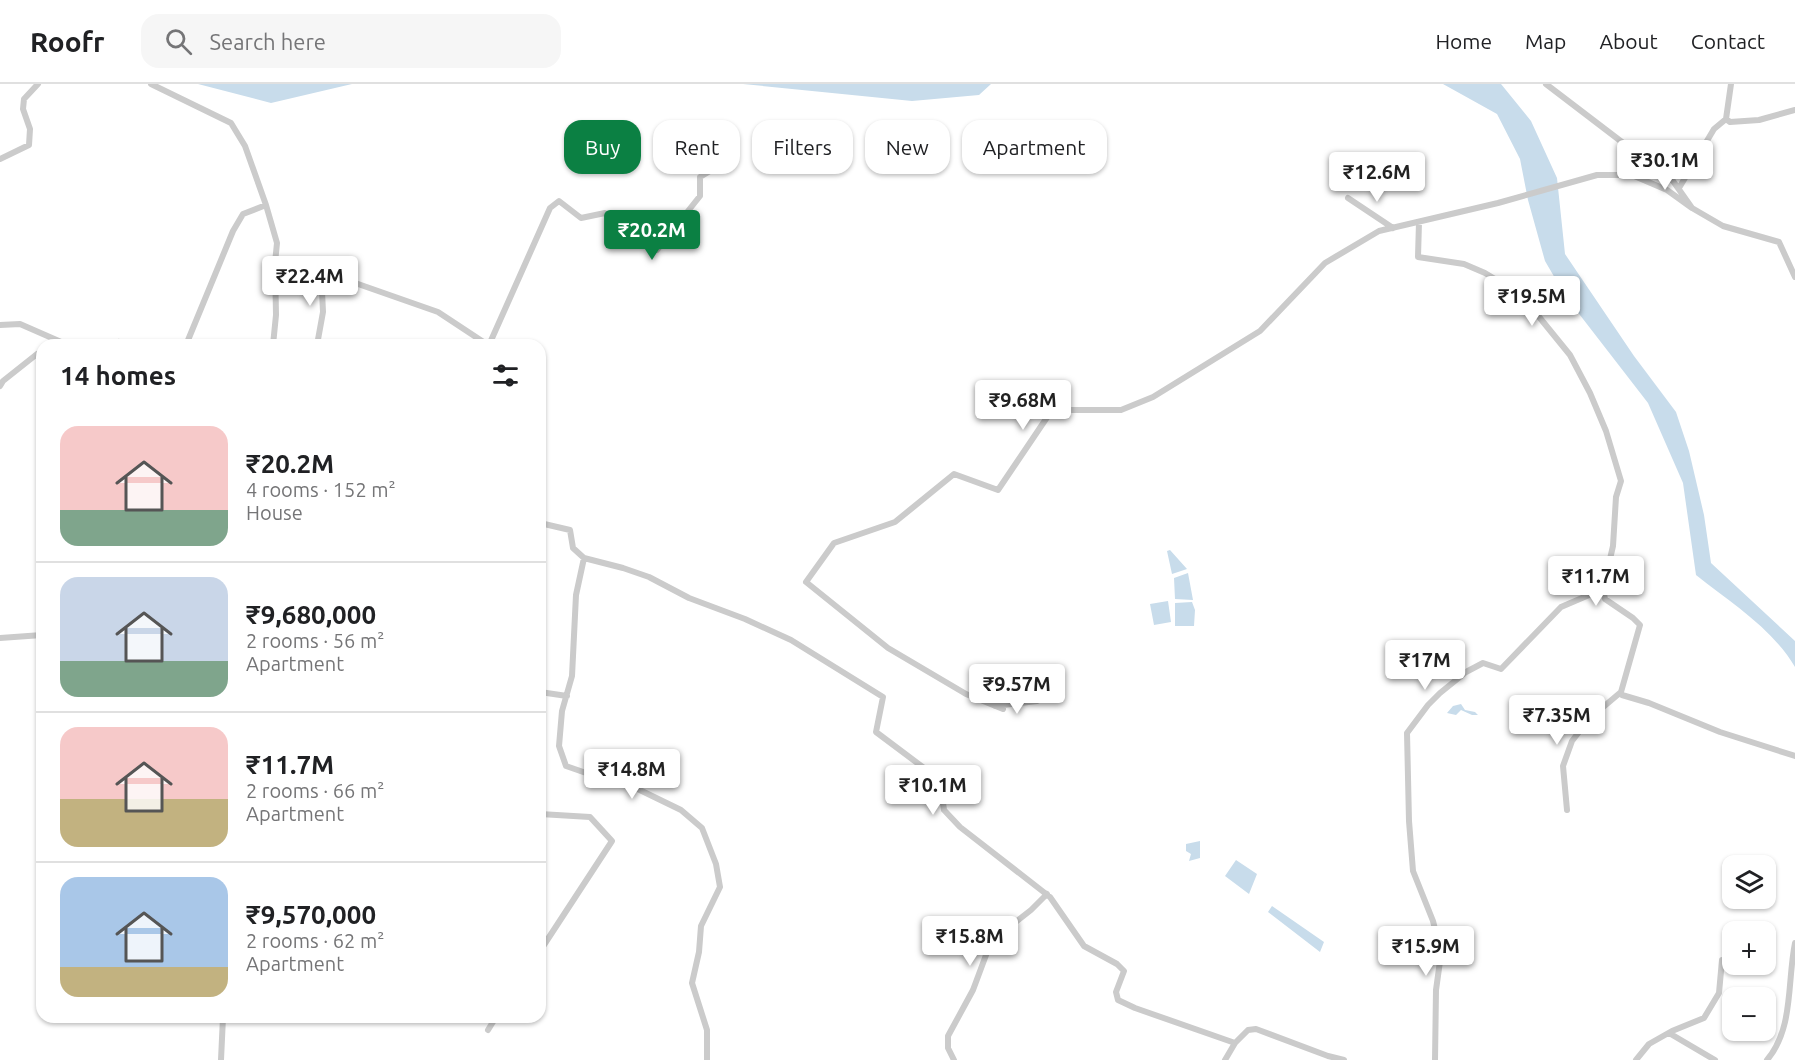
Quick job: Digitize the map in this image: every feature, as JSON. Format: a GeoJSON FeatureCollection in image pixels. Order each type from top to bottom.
{"type":"FeatureCollection","features":[{"type":"Feature","properties":{"kind":"street"},"geometry":{"type":"LineString","coordinates":[[0,159],[29,145],[30,129],[23,109],[24,99],[38,84]]}},
{"type":"Feature","properties":{"kind":"street"},"geometry":{"type":"LineString","coordinates":[[151,84],[231,123],[245,146],[266,205],[276,243],[274,339]]}},
{"type":"Feature","properties":{"kind":"street"},"geometry":{"type":"LineString","coordinates":[[1545,84],[1673,181],[1692,208]]}},
{"type":"Feature","properties":{"kind":"street"},"geometry":{"type":"LineString","coordinates":[[1727,120],[1731,84]]}},
{"type":"Feature","properties":{"kind":"street"},"geometry":{"type":"LineString","coordinates":[[1679,188],[1714,129],[1719,125],[1727,120],[1759,120],[1795,110]]}},
{"type":"Feature","properties":{"kind":"street"},"geometry":{"type":"LineString","coordinates":[[492,339],[550,208],[559,201],[581,218],[604,213],[657,250],[700,196],[700,177],[705,174]]}},
{"type":"Feature","properties":{"kind":"street"},"geometry":{"type":"LineString","coordinates":[[1003,709],[966,694],[888,648],[806,582],[834,543],[895,522],[954,474],[998,490],[1052,410],[1121,410],[1153,397],[1260,331],[1325,264],[1379,231],[1498,203],[1597,175],[1632,175],[1667,190],[1723,226],[1779,242],[1795,277]]}},
{"type":"Feature","properties":{"kind":"street"},"geometry":{"type":"LineString","coordinates":[[1348,198],[1393,228]]}},
{"type":"Feature","properties":{"kind":"street"},"geometry":{"type":"LineString","coordinates":[[188,339],[233,231],[243,214],[266,205]]}},
{"type":"Feature","properties":{"kind":"street"},"geometry":{"type":"LineString","coordinates":[[1419,222],[1418,257],[1464,264],[1508,287],[1532,307],[1570,355],[1606,431],[1620,481],[1616,497],[1613,546],[1603,589],[1605,599],[1640,625],[1621,692],[1589,719],[1572,741],[1563,766],[1567,810]]}},
{"type":"Feature","properties":{"kind":"street"},"geometry":{"type":"LineString","coordinates":[[275,263],[321,271],[438,312],[480,339]]}},
{"type":"Feature","properties":{"kind":"street"},"geometry":{"type":"LineString","coordinates":[[318,339],[323,312],[321,271]]}},
{"type":"Feature","properties":{"kind":"street"},"geometry":{"type":"LineString","coordinates":[[0,325],[20,324],[54,339]]}},
{"type":"Feature","properties":{"kind":"street"},"geometry":{"type":"LineString","coordinates":[[0,386],[3,381],[36,355]]}},
{"type":"Feature","properties":{"kind":"street"},"geometry":{"type":"LineString","coordinates":[[546,524],[570,530],[573,548],[584,558],[649,577],[689,598],[745,618],[791,640],[882,697],[876,732],[940,780],[944,810],[960,827],[1047,894],[1084,946],[1118,964],[1124,971],[1116,993],[1118,1000],[1235,1043]]}},
{"type":"Feature","properties":{"kind":"street"},"geometry":{"type":"LineString","coordinates":[[584,558],[576,595],[572,676],[562,711],[559,746],[566,766],[589,774],[613,777],[681,810],[702,828],[716,864],[720,887],[701,926],[699,952],[692,983],[707,1030],[706,1060]]}},
{"type":"Feature","properties":{"kind":"street"},"geometry":{"type":"LineString","coordinates":[[1435,1060],[1436,990],[1441,954],[1433,921],[1413,872],[1407,733],[1428,705],[1466,672],[1483,663],[1501,669],[1562,606],[1603,589]]}},
{"type":"Feature","properties":{"kind":"street"},"geometry":{"type":"LineString","coordinates":[[0,638],[36,635]]}},
{"type":"Feature","properties":{"kind":"street"},"geometry":{"type":"LineString","coordinates":[[1621,692],[1626,697],[1649,703],[1719,732],[1795,756]]}},
{"type":"Feature","properties":{"kind":"street"},"geometry":{"type":"LineString","coordinates":[[546,693],[567,696]]}},
{"type":"Feature","properties":{"kind":"street"},"geometry":{"type":"LineString","coordinates":[[994,706],[1037,701]]}},
{"type":"Feature","properties":{"kind":"street"},"geometry":{"type":"LineString","coordinates":[[546,814],[590,817],[612,841],[546,942]]}},
{"type":"Feature","properties":{"kind":"street"},"geometry":{"type":"LineString","coordinates":[[954,1060],[948,1048],[948,1036],[973,990],[989,946],[1047,894]]}},
{"type":"Feature","properties":{"kind":"street"},"geometry":{"type":"LineString","coordinates":[[1767,1060],[1774,1051],[1787,1018],[1790,966],[1795,943]]}},
{"type":"Feature","properties":{"kind":"street"},"geometry":{"type":"LineString","coordinates":[[1636,1060],[1649,1044],[1704,1018],[1719,993],[1722,960]]}},
{"type":"Feature","properties":{"kind":"street"},"geometry":{"type":"LineString","coordinates":[[221,1060],[223,1023]]}},
{"type":"Feature","properties":{"kind":"street"},"geometry":{"type":"LineString","coordinates":[[488,1030],[492,1023]]}},
{"type":"Feature","properties":{"kind":"street"},"geometry":{"type":"LineString","coordinates":[[1225,1060],[1235,1043],[1248,1030],[1256,1029],[1344,1060]]}},
{"type":"Feature","properties":{"kind":"street"},"geometry":{"type":"LineString","coordinates":[[1669,1033],[1715,1060]]}},
{"type":"Feature","properties":{"kind":"water"},"geometry":{"type":"Polygon","coordinates":[[[198,84],[352,84],[271,103],[198,84]]]}},
{"type":"Feature","properties":{"kind":"water"},"geometry":{"type":"Polygon","coordinates":[[[743,84],[991,84],[979,95],[912,101],[743,84]]]}},
{"type":"Feature","properties":{"kind":"water"},"geometry":{"type":"Polygon","coordinates":[[[1443,84],[1501,84],[1531,121],[1557,178],[1565,254],[1634,356],[1676,412],[1689,451],[1704,515],[1711,563],[1795,641],[1795,667],[1786,653],[1763,628],[1696,575],[1683,483],[1648,403],[1566,297],[1545,261],[1528,200],[1520,159],[1497,114],[1443,84]]]}},
{"type":"Feature","properties":{"kind":"water"},"geometry":{"type":"Polygon","coordinates":[[[1170,550],[1187,569],[1172,574],[1167,551],[1170,550]]]}},
{"type":"Feature","properties":{"kind":"water"},"geometry":{"type":"Polygon","coordinates":[[[1188,573],[1193,600],[1175,599],[1174,578],[1188,573]]]}},
{"type":"Feature","properties":{"kind":"water"},"geometry":{"type":"Polygon","coordinates":[[[1168,601],[1171,622],[1154,625],[1150,604],[1168,601]]]}},
{"type":"Feature","properties":{"kind":"water"},"geometry":{"type":"Polygon","coordinates":[[[1192,602],[1195,610],[1194,626],[1175,626],[1175,603],[1192,602]]]}},
{"type":"Feature","properties":{"kind":"water"},"geometry":{"type":"Polygon","coordinates":[[[1461,704],[1465,710],[1478,715],[1461,710],[1456,715],[1447,713],[1453,706],[1461,704]]]}},
{"type":"Feature","properties":{"kind":"water"},"geometry":{"type":"Polygon","coordinates":[[[1200,841],[1200,858],[1189,861],[1191,854],[1186,851],[1186,844],[1200,841]]]}},
{"type":"Feature","properties":{"kind":"water"},"geometry":{"type":"Polygon","coordinates":[[[1236,860],[1257,874],[1249,894],[1225,876],[1236,860]]]}},
{"type":"Feature","properties":{"kind":"water"},"geometry":{"type":"Polygon","coordinates":[[[1272,906],[1324,942],[1320,952],[1268,912],[1272,906]]]}}]}
